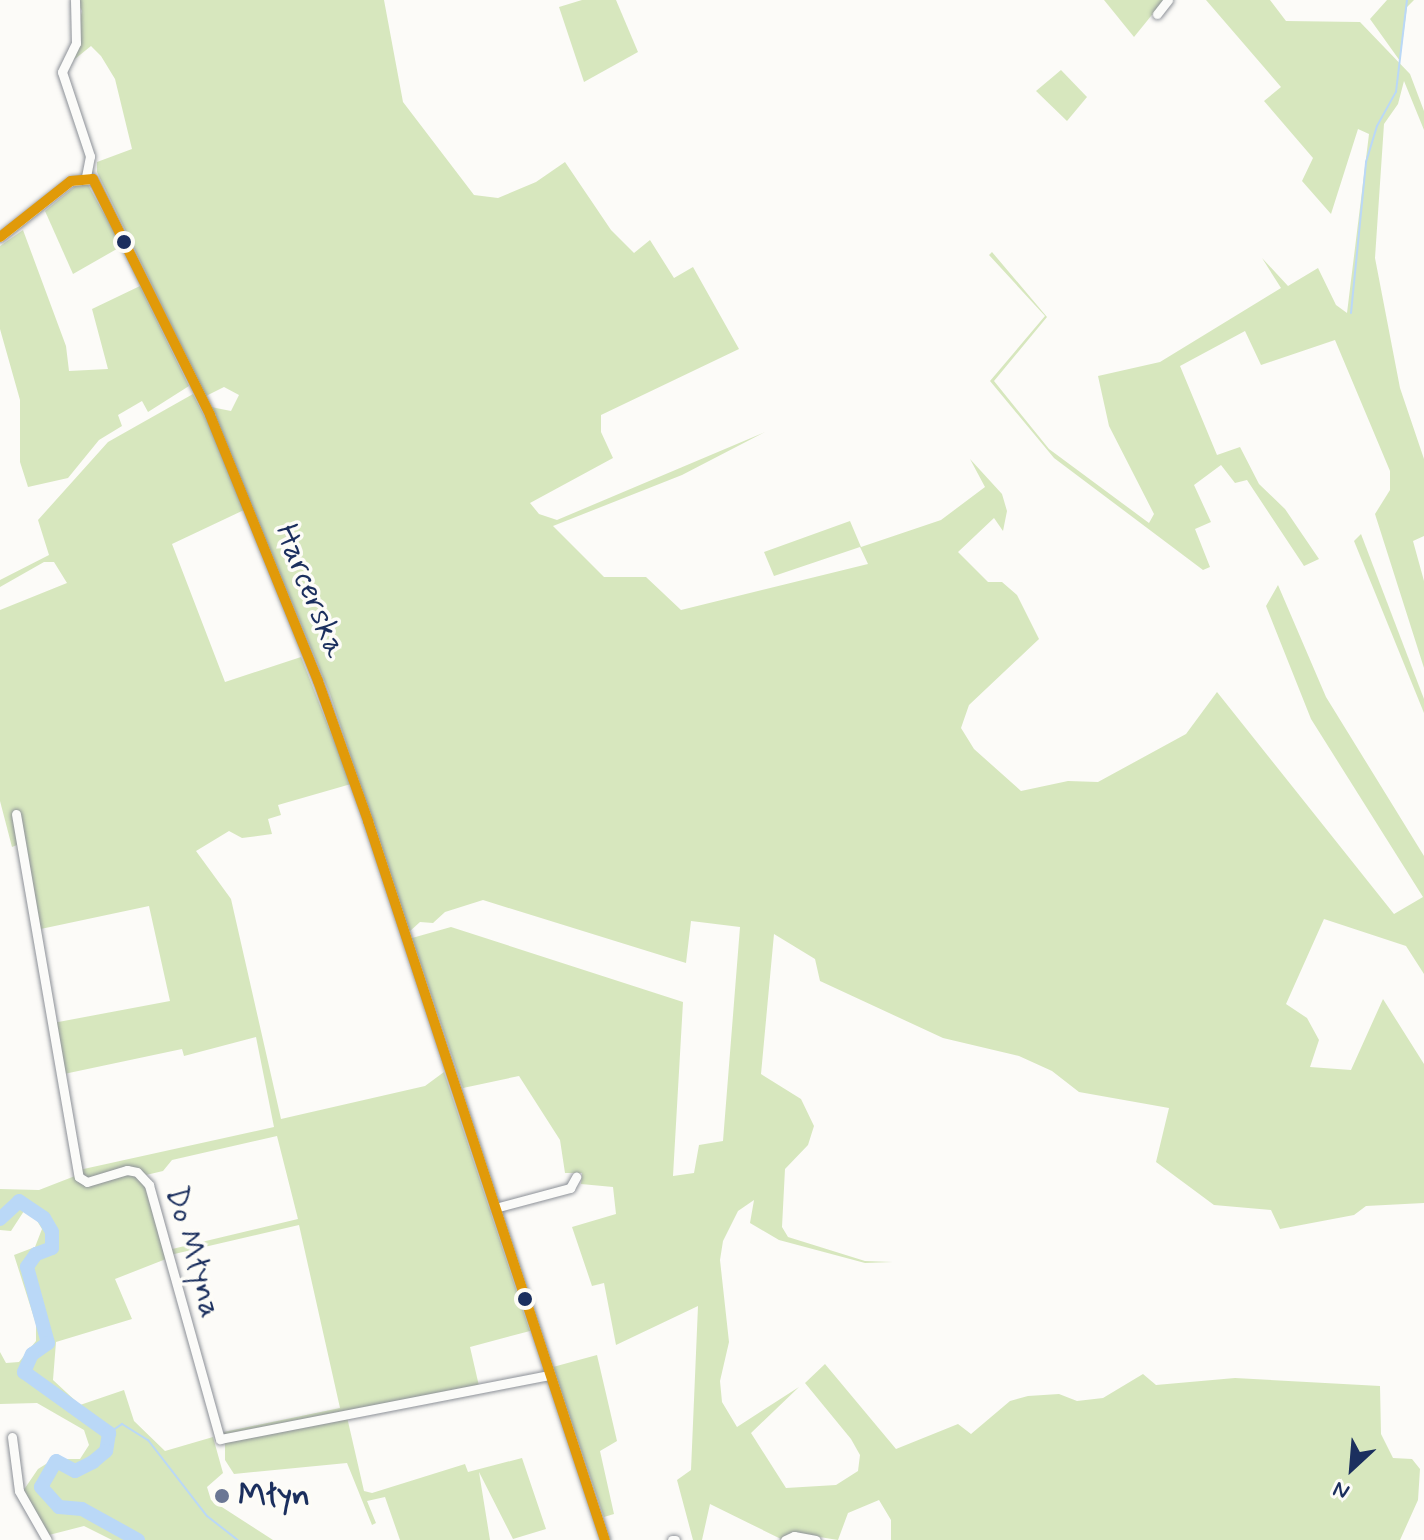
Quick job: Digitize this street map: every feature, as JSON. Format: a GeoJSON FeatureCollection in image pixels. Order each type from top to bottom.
{"type":"FeatureCollection","features":[{"type":"Feature","properties":{"kind":"street"},"geometry":{"type":"LineString","coordinates":[[0,237],[71,181],[86,177],[90,156],[62,72],[76,43],[75,0]]}},
{"type":"Feature","properties":{"kind":"street"},"geometry":{"type":"LineString","coordinates":[[1157,14],[1168,0]]}},
{"type":"Feature","properties":{"kind":"street","name":"Harcerska"},"geometry":{"type":"LineString","coordinates":[[86,177],[99,187],[199,395],[318,681],[605,1540]]}},
{"type":"Feature","properties":{"kind":"street","name":"Do Młyna"},"geometry":{"type":"LineString","coordinates":[[16,814],[79,1177],[87,1182],[127,1170],[137,1172],[149,1185],[220,1439],[550,1375]]}},
{"type":"Feature","properties":{"kind":"street"},"geometry":{"type":"LineString","coordinates":[[495,1208],[570,1188],[576,1177]]}},
{"type":"Feature","properties":{"kind":"street"},"geometry":{"type":"LineString","coordinates":[[12,1437],[19,1491],[47,1540]]}},
{"type":"Feature","properties":{"kind":"street"},"geometry":{"type":"LineString","coordinates":[[785,1540],[794,1536],[816,1540]]}},
{"type":"Feature","properties":{"kind":"green space"},"geometry":{"type":"Polygon","coordinates":[[[76,0],[384,0],[403,102],[474,195],[498,198],[536,182],[565,162],[611,230],[634,253],[650,240],[674,278],[693,267],[739,349],[601,415],[601,432],[613,458],[530,503],[539,514],[557,520],[765,432],[682,475],[553,526],[604,577],[646,577],[681,610],[868,564],[860,547],[774,576],[764,552],[850,521],[861,547],[941,520],[985,487],[970,459],[1002,494],[1007,511],[1003,531],[994,518],[958,552],[988,582],[1002,582],[1017,595],[1039,639],[969,705],[961,728],[974,749],[1021,791],[1068,781],[1098,782],[1186,734],[1217,692],[1394,914],[1423,897],[1311,719],[1266,606],[1278,585],[1326,697],[1424,856],[1424,974],[1406,946],[1324,919],[1286,1004],[1307,1018],[1319,1040],[1310,1067],[1351,1070],[1383,999],[1424,1064],[1424,1203],[1366,1206],[1354,1215],[1280,1229],[1271,1210],[1214,1205],[1156,1162],[1169,1108],[1079,1092],[1052,1071],[1019,1056],[943,1038],[820,981],[815,959],[774,934],[761,1074],[801,1099],[814,1126],[808,1145],[785,1169],[782,1227],[788,1237],[865,1261],[893,1262],[865,1263],[779,1240],[750,1223],[754,1200],[738,1211],[723,1241],[720,1260],[729,1342],[720,1381],[722,1402],[737,1427],[799,1387],[751,1433],[786,1488],[836,1485],[858,1471],[860,1455],[851,1439],[805,1383],[825,1364],[896,1449],[958,1424],[971,1434],[1010,1401],[1028,1396],[1059,1394],[1077,1401],[1103,1398],[1143,1374],[1156,1385],[1235,1378],[1380,1386],[1381,1434],[1393,1458],[1412,1459],[1420,1469],[1418,1500],[1400,1540],[891,1540],[891,1520],[879,1500],[848,1513],[838,1540],[801,1534],[781,1539],[710,1504],[702,1540],[693,1540],[677,1480],[691,1470],[698,1306],[616,1345],[604,1283],[592,1286],[572,1227],[616,1214],[613,1187],[581,1184],[582,1173],[565,1173],[560,1140],[519,1076],[463,1088],[412,938],[451,927],[683,1002],[673,1176],[694,1173],[699,1145],[723,1141],[740,927],[691,921],[686,963],[483,900],[445,912],[433,923],[420,922],[409,932],[330,694],[211,407],[231,411],[239,395],[224,387],[206,396],[97,172],[97,162],[132,149],[115,79],[101,56],[91,46],[70,63],[82,11],[76,0]]]}},
{"type":"Feature","properties":{"kind":"green space"},"geometry":{"type":"Polygon","coordinates":[[[582,0],[616,0],[638,52],[584,82],[559,7],[582,0]]]}},
{"type":"Feature","properties":{"kind":"green space"},"geometry":{"type":"Polygon","coordinates":[[[1104,0],[1164,0],[1134,37],[1104,0]]]}},
{"type":"Feature","properties":{"kind":"green space"},"geometry":{"type":"Polygon","coordinates":[[[1206,0],[1270,0],[1286,21],[1360,22],[1410,74],[1424,111],[1424,130],[1404,81],[1398,104],[1384,124],[1375,258],[1400,388],[1424,459],[1424,536],[1413,541],[1424,581],[1424,668],[1375,514],[1390,490],[1390,471],[1335,340],[1261,365],[1245,331],[1180,366],[1217,455],[1240,447],[1259,484],[1285,509],[1319,559],[1304,566],[1247,480],[1235,483],[1221,465],[1194,485],[1211,522],[1195,529],[1210,567],[1203,570],[1054,458],[990,381],[1045,316],[989,255],[992,252],[1047,317],[994,381],[1049,449],[1149,523],[1154,514],[1109,426],[1098,376],[1160,362],[1281,288],[1262,258],[1288,286],[1318,268],[1336,305],[1347,313],[1369,134],[1358,129],[1331,214],[1302,181],[1313,158],[1264,101],[1281,87],[1206,0]]]}},
{"type":"Feature","properties":{"kind":"green space"},"geometry":{"type":"Polygon","coordinates":[[[1387,0],[1414,0],[1407,7],[1400,61],[1370,19],[1387,0]]]}},
{"type":"Feature","properties":{"kind":"green space"},"geometry":{"type":"Polygon","coordinates":[[[1061,70],[1087,97],[1067,121],[1036,91],[1061,70]]]}},
{"type":"Feature","properties":{"kind":"green space"},"geometry":{"type":"Polygon","coordinates":[[[87,183],[122,246],[73,274],[45,211],[78,184],[87,183]]]}},
{"type":"Feature","properties":{"kind":"green space"},"geometry":{"type":"Polygon","coordinates":[[[23,230],[66,346],[69,371],[108,369],[92,309],[140,286],[189,386],[148,412],[142,401],[118,415],[122,426],[99,440],[68,478],[28,487],[20,462],[20,400],[0,329],[0,246],[23,230]]]}},
{"type":"Feature","properties":{"kind":"green space"},"geometry":{"type":"Polygon","coordinates":[[[193,394],[221,448],[244,510],[172,544],[225,682],[301,657],[351,784],[278,805],[281,815],[268,819],[272,834],[242,838],[229,831],[196,851],[231,899],[281,1119],[425,1086],[444,1072],[530,1331],[470,1347],[479,1386],[225,1435],[219,1433],[340,1408],[299,1225],[170,1255],[168,1250],[298,1219],[277,1136],[172,1160],[163,1171],[146,1175],[128,1166],[87,1179],[79,1170],[274,1127],[256,1037],[184,1056],[182,1049],[64,1074],[53,1023],[170,1001],[149,906],[36,930],[17,845],[12,847],[0,801],[0,610],[67,583],[54,562],[44,562],[0,587],[0,580],[49,555],[38,520],[108,442],[193,394]]]}},
{"type":"Feature","properties":{"kind":"green space"},"geometry":{"type":"Polygon","coordinates":[[[1361,534],[1424,699],[1424,713],[1354,541],[1361,534]]]}},
{"type":"Feature","properties":{"kind":"green space"},"geometry":{"type":"Polygon","coordinates":[[[127,1172],[143,1180],[166,1259],[115,1279],[132,1319],[56,1342],[53,1380],[80,1405],[124,1390],[134,1421],[165,1451],[213,1437],[223,1473],[207,1487],[211,1500],[273,1540],[112,1540],[84,1526],[49,1535],[23,1491],[38,1469],[54,1459],[80,1459],[89,1445],[84,1430],[37,1403],[0,1404],[0,1352],[6,1363],[19,1362],[36,1341],[36,1324],[14,1255],[35,1247],[42,1229],[34,1216],[24,1211],[11,1231],[0,1230],[0,1189],[39,1190],[75,1176],[84,1184],[127,1172]]]}},
{"type":"Feature","properties":{"kind":"green space"},"geometry":{"type":"Polygon","coordinates":[[[597,1355],[617,1441],[600,1451],[614,1514],[604,1517],[553,1367],[597,1355]]]}},
{"type":"Feature","properties":{"kind":"green space"},"geometry":{"type":"Polygon","coordinates":[[[347,1417],[364,1491],[372,1493],[465,1464],[468,1472],[522,1458],[546,1529],[513,1539],[479,1472],[490,1540],[400,1540],[385,1497],[367,1501],[376,1523],[372,1525],[347,1463],[234,1474],[225,1460],[225,1442],[347,1417]]]}},
{"type":"Feature","properties":{"kind":"waterway"},"geometry":{"type":"LineString","coordinates":[[1351,313],[1366,162],[1377,126],[1396,92],[1407,0]]}},
{"type":"Feature","properties":{"kind":"waterway"},"geometry":{"type":"LineString","coordinates":[[0,1219],[19,1201],[44,1218],[52,1232],[52,1248],[36,1254],[27,1267],[48,1343],[32,1354],[24,1372],[109,1433],[106,1451],[93,1462],[75,1471],[56,1461],[41,1487],[59,1507],[82,1509],[138,1540]]}},
{"type":"Feature","properties":{"kind":"waterway"},"geometry":{"type":"LineString","coordinates":[[109,1433],[122,1424],[148,1440],[207,1516],[238,1540]]}},
{"type":"Feature","properties":{"kind":"transit line"},"geometry":{"type":"LineString","coordinates":[[0,237],[71,181],[93,179],[210,415],[318,681],[368,821],[605,1540]]}},
{"type":"Feature","properties":{"kind":"place","name":"Młyn"},"geometry":{"type":"Point","coordinates":[222,1496]}}]}
